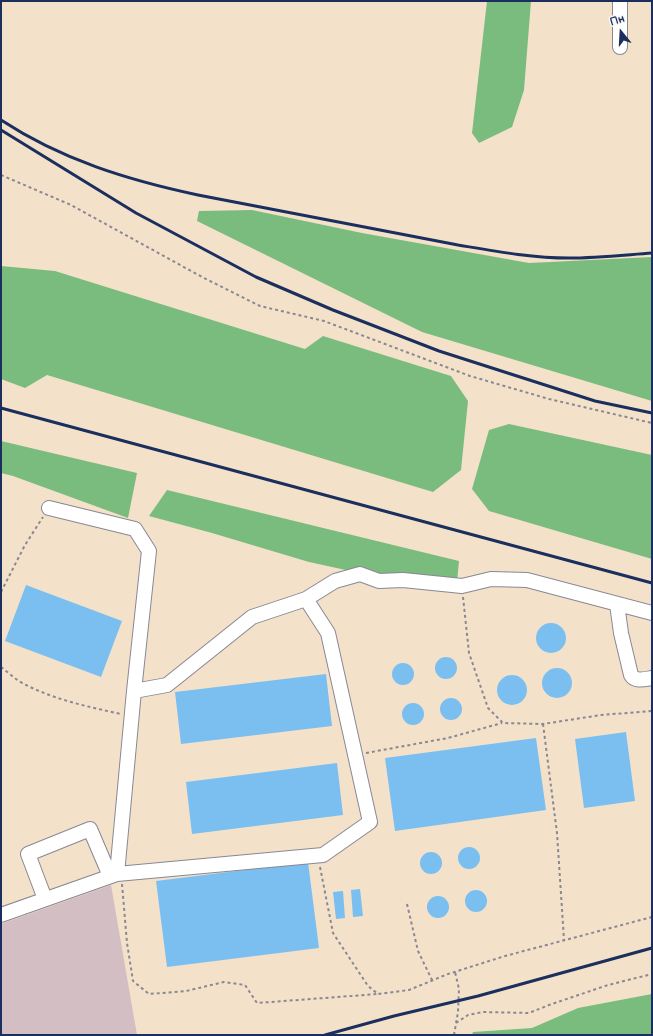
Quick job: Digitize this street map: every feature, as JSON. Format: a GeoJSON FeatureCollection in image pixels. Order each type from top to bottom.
{"type":"FeatureCollection","features":[{"type":"Feature","properties":{"kind":"lane"},"geometry":{"type":"LineString","coordinates":[[620,1],[620,47]]}},
{"type":"Feature","properties":{"kind":"lane"},"geometry":{"type":"LineString","coordinates":[[49,508],[135,529],[149,551],[116,875]]}},
{"type":"Feature","properties":{"kind":"lane"},"geometry":{"type":"LineString","coordinates":[[134,691],[167,685],[252,617],[306,599],[335,581],[360,574],[379,581],[402,580],[462,586],[491,579],[527,580],[652,613]]}},
{"type":"Feature","properties":{"kind":"lane"},"geometry":{"type":"LineString","coordinates":[[1,915],[116,875],[323,855],[370,822],[328,633],[306,599]]}},
{"type":"Feature","properties":{"kind":"lane"},"geometry":{"type":"LineString","coordinates":[[617,604],[621,633],[632,678],[652,678]]}},
{"type":"Feature","properties":{"kind":"lane"},"geometry":{"type":"LineString","coordinates":[[45,899],[28,854],[90,829],[116,875]]}},
{"type":"Feature","properties":{"kind":"path"},"geometry":{"type":"LineString","coordinates":[[1,175],[71,205],[202,277],[260,306],[324,321],[470,376],[550,398],[652,423]]}},
{"type":"Feature","properties":{"kind":"path"},"geometry":{"type":"LineString","coordinates":[[1,592],[25,545],[49,508]]}},
{"type":"Feature","properties":{"kind":"path"},"geometry":{"type":"LineString","coordinates":[[462,586],[469,653],[488,708],[503,723]]}},
{"type":"Feature","properties":{"kind":"path"},"geometry":{"type":"LineString","coordinates":[[1,667],[25,685],[56,698],[131,717]]}},
{"type":"Feature","properties":{"kind":"path"},"geometry":{"type":"LineString","coordinates":[[355,755],[448,738],[503,723],[543,724],[601,715],[652,711]]}},
{"type":"Feature","properties":{"kind":"path"},"geometry":{"type":"LineString","coordinates":[[543,724],[558,833],[564,940]]}},
{"type":"Feature","properties":{"kind":"path"},"geometry":{"type":"LineString","coordinates":[[318,856],[333,933],[368,986],[378,994]]}},
{"type":"Feature","properties":{"kind":"path"},"geometry":{"type":"LineString","coordinates":[[116,875],[134,981],[149,994],[186,991],[224,982],[245,986],[257,1003],[378,994],[409,990],[432,980],[505,956],[652,917]]}},
{"type":"Feature","properties":{"kind":"path"},"geometry":{"type":"LineString","coordinates":[[407,904],[418,951],[432,980]]}},
{"type":"Feature","properties":{"kind":"path"},"geometry":{"type":"LineString","coordinates":[[454,1035],[458,1012],[459,989],[455,972]]}},
{"type":"Feature","properties":{"kind":"path"},"geometry":{"type":"LineString","coordinates":[[456,1023],[468,1015],[483,1012],[530,1013],[549,1004],[608,985],[652,974]]}},
{"type":"Feature","properties":{"kind":"shaded area"},"geometry":{"type":"Polygon","coordinates":[[[111,885],[137,1035],[1,1035],[1,924],[111,885]]]}},
{"type":"Feature","properties":{"kind":"green space"},"geometry":{"type":"Polygon","coordinates":[[[487,1],[531,1],[524,90],[512,127],[479,143],[472,133],[487,1]]]}},
{"type":"Feature","properties":{"kind":"green space"},"geometry":{"type":"Polygon","coordinates":[[[252,210],[362,233],[529,263],[652,257],[652,401],[422,332],[197,221],[199,211],[252,210]]]}},
{"type":"Feature","properties":{"kind":"green space"},"geometry":{"type":"Polygon","coordinates":[[[1,266],[55,271],[305,349],[323,336],[451,376],[468,401],[461,470],[433,492],[47,375],[25,388],[1,379],[1,266]]]}},
{"type":"Feature","properties":{"kind":"green space"},"geometry":{"type":"Polygon","coordinates":[[[509,424],[652,455],[652,559],[489,511],[472,489],[489,430],[509,424]]]}},
{"type":"Feature","properties":{"kind":"green space"},"geometry":{"type":"Polygon","coordinates":[[[1,441],[137,473],[128,518],[1,473],[1,441]]]}},
{"type":"Feature","properties":{"kind":"green space"},"geometry":{"type":"Polygon","coordinates":[[[167,490],[459,561],[457,582],[378,577],[309,562],[149,516],[167,490]]]}},
{"type":"Feature","properties":{"kind":"green space"},"geometry":{"type":"Polygon","coordinates":[[[652,994],[652,1035],[472,1035],[473,1032],[532,1028],[578,1008],[652,994]]]}},
{"type":"Feature","properties":{"kind":"water"},"geometry":{"type":"Polygon","coordinates":[[[26,585],[122,621],[101,677],[5,641],[26,585]]]}},
{"type":"Feature","properties":{"kind":"water"},"geometry":{"type":"Polygon","coordinates":[[[551,623],[562,627],[566,638],[562,649],[551,653],[540,649],[536,638],[540,627],[551,623]]]}},
{"type":"Feature","properties":{"kind":"water"},"geometry":{"type":"Polygon","coordinates":[[[442,657],[450,657],[457,664],[457,672],[450,679],[442,679],[435,672],[435,664],[442,657]]]}},
{"type":"Feature","properties":{"kind":"water"},"geometry":{"type":"Polygon","coordinates":[[[399,663],[407,663],[414,670],[414,678],[407,685],[399,685],[392,678],[392,670],[399,663]]]}},
{"type":"Feature","properties":{"kind":"water"},"geometry":{"type":"Polygon","coordinates":[[[557,668],[568,672],[572,683],[568,694],[557,698],[546,694],[542,683],[546,672],[557,668]]]}},
{"type":"Feature","properties":{"kind":"water"},"geometry":{"type":"Polygon","coordinates":[[[326,674],[332,726],[181,744],[175,692],[326,674]]]}},
{"type":"Feature","properties":{"kind":"water"},"geometry":{"type":"Polygon","coordinates":[[[512,675],[523,679],[527,690],[523,701],[512,705],[501,701],[497,690],[501,679],[512,675]]]}},
{"type":"Feature","properties":{"kind":"water"},"geometry":{"type":"Polygon","coordinates":[[[447,698],[455,698],[462,705],[462,713],[455,720],[447,720],[440,713],[440,705],[447,698]]]}},
{"type":"Feature","properties":{"kind":"water"},"geometry":{"type":"Polygon","coordinates":[[[409,703],[417,703],[424,710],[424,718],[417,725],[409,725],[402,718],[402,710],[409,703]]]}},
{"type":"Feature","properties":{"kind":"water"},"geometry":{"type":"Polygon","coordinates":[[[626,732],[635,801],[584,808],[575,739],[626,732]]]}},
{"type":"Feature","properties":{"kind":"water"},"geometry":{"type":"Polygon","coordinates":[[[536,738],[546,810],[395,831],[385,758],[536,738]]]}},
{"type":"Feature","properties":{"kind":"water"},"geometry":{"type":"Polygon","coordinates":[[[337,763],[343,815],[192,834],[186,782],[337,763]]]}},
{"type":"Feature","properties":{"kind":"water"},"geometry":{"type":"Polygon","coordinates":[[[465,847],[473,847],[480,854],[480,862],[473,869],[465,869],[458,862],[458,854],[465,847]]]}},
{"type":"Feature","properties":{"kind":"water"},"geometry":{"type":"Polygon","coordinates":[[[427,852],[435,852],[442,859],[442,867],[435,874],[427,874],[420,867],[420,859],[427,852]]]}},
{"type":"Feature","properties":{"kind":"water"},"geometry":{"type":"Polygon","coordinates":[[[308,862],[319,948],[167,967],[156,881],[308,862]]]}},
{"type":"Feature","properties":{"kind":"water"},"geometry":{"type":"Polygon","coordinates":[[[360,889],[363,916],[353,917],[351,890],[360,889]]]}},
{"type":"Feature","properties":{"kind":"water"},"geometry":{"type":"Polygon","coordinates":[[[472,890],[480,890],[487,897],[487,905],[480,912],[472,912],[465,905],[465,897],[472,890]]]}},
{"type":"Feature","properties":{"kind":"water"},"geometry":{"type":"Polygon","coordinates":[[[343,891],[345,918],[336,919],[333,892],[343,891]]]}},
{"type":"Feature","properties":{"kind":"water"},"geometry":{"type":"Polygon","coordinates":[[[434,896],[442,896],[449,903],[449,911],[442,918],[434,918],[427,911],[427,903],[434,896]]]}},
{"type":"Feature","properties":{"kind":"railway"},"geometry":{"type":"LineString","coordinates":[[1,120],[48,146],[96,167],[146,183],[198,195],[458,245],[513,254],[569,258],[652,253]]}},
{"type":"Feature","properties":{"kind":"railway"},"geometry":{"type":"LineString","coordinates":[[1,130],[136,213],[256,277],[333,310],[439,351],[595,401],[652,413]]}},
{"type":"Feature","properties":{"kind":"railway"},"geometry":{"type":"LineString","coordinates":[[1,408],[652,583]]}},
{"type":"Feature","properties":{"kind":"railway"},"geometry":{"type":"LineString","coordinates":[[325,1035],[394,1016],[478,996],[652,948]]}}]}
